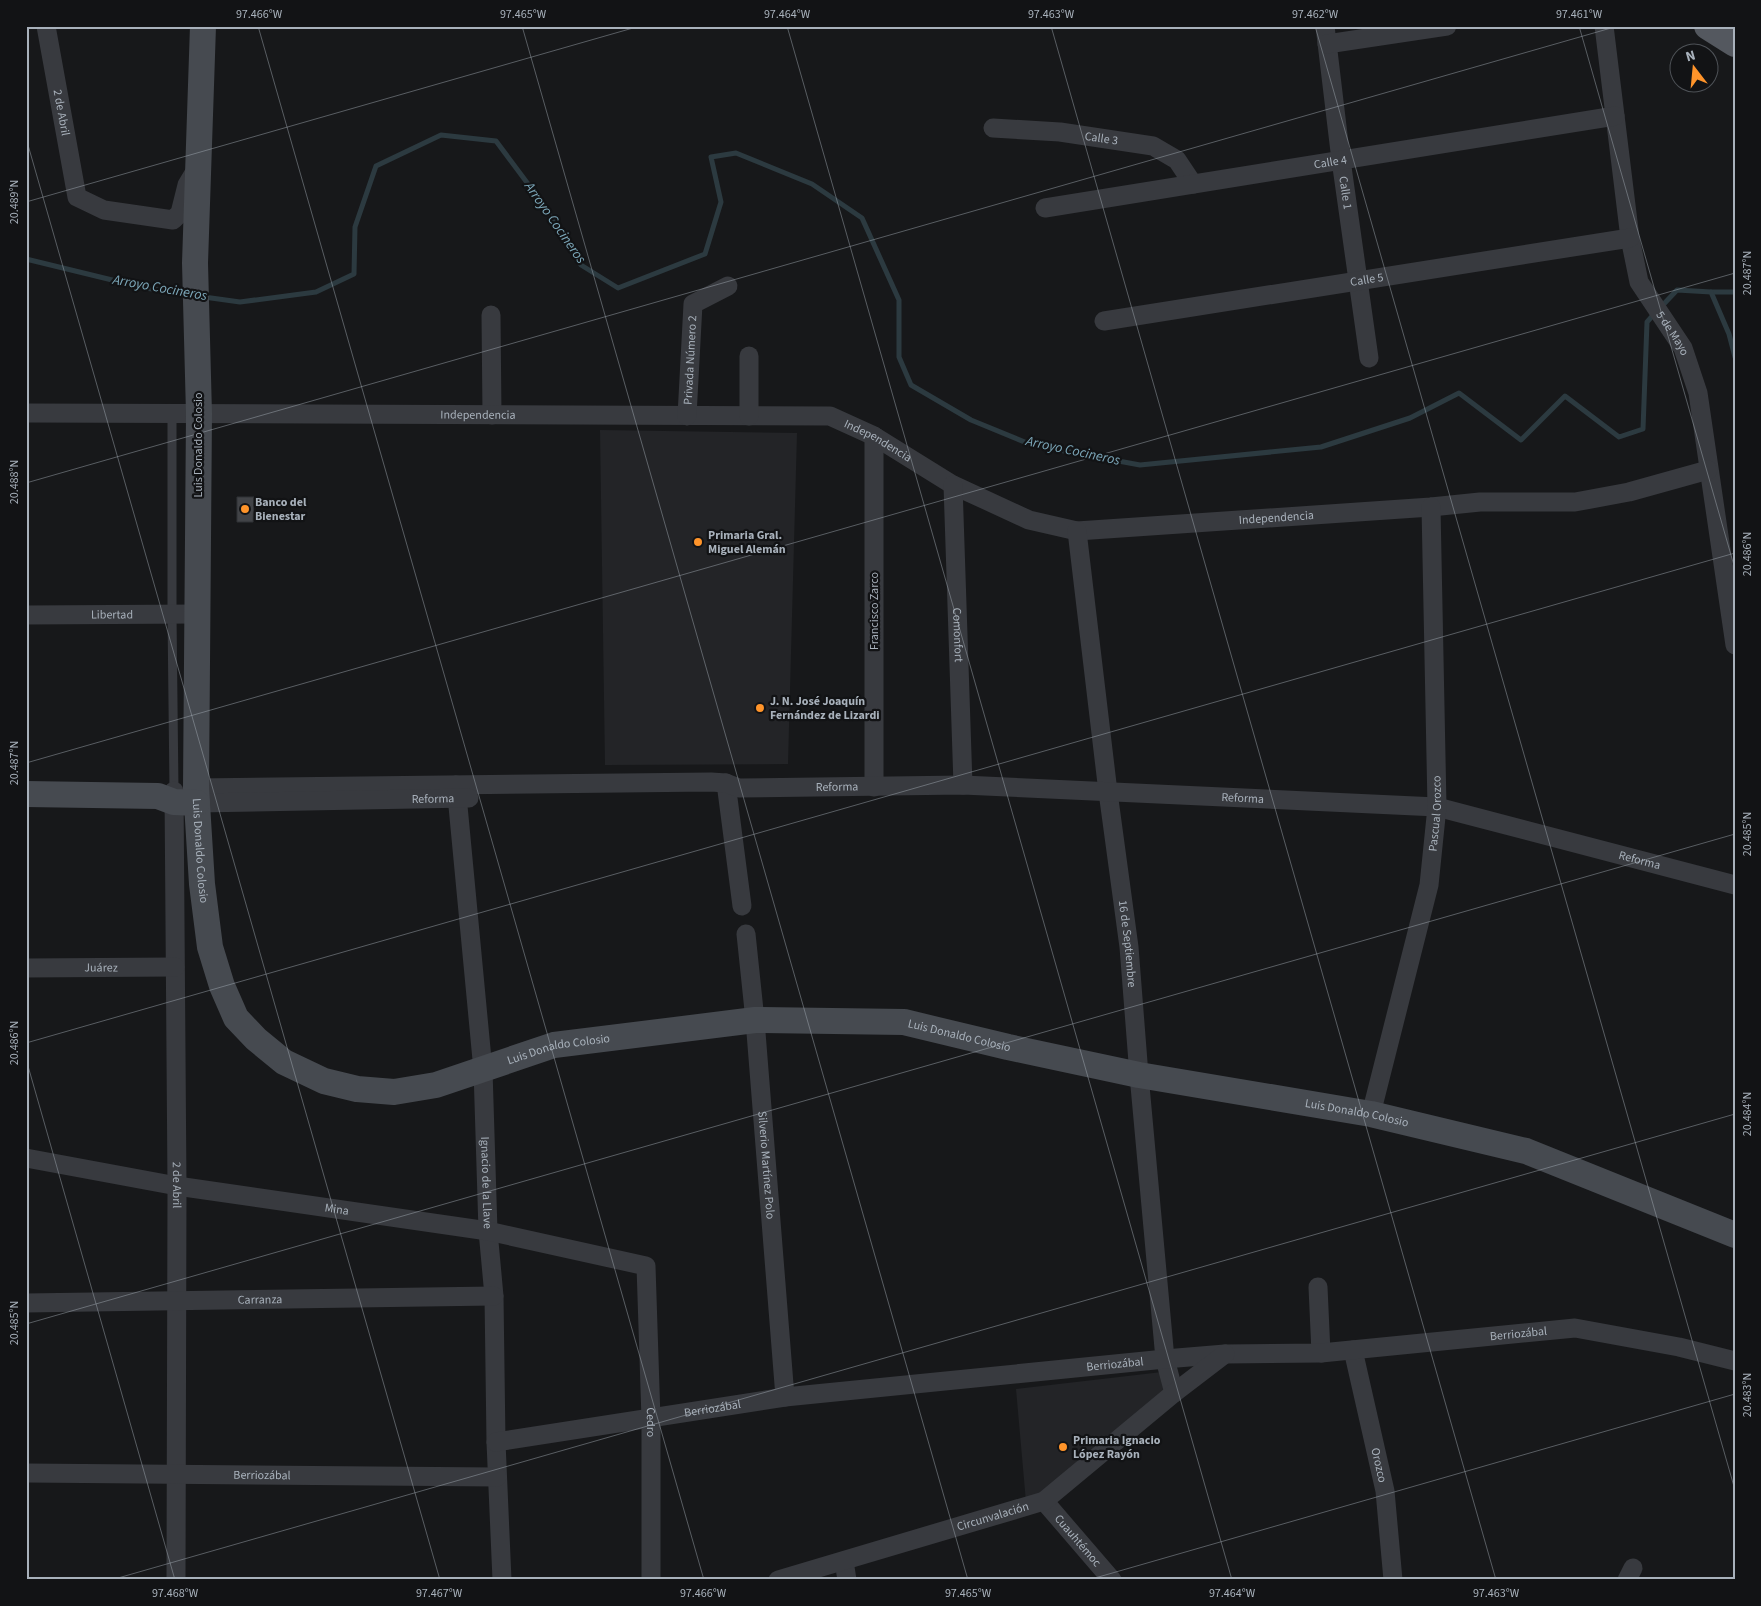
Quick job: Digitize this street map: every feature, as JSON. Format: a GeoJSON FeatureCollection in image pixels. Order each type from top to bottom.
{"type":"FeatureCollection","features":[{"type":"Feature","properties":{"kind":"main road","name":"Luis Donaldo Colosio"},"geometry":{"type":"LineString","coordinates":[[203,26],[195,263],[199,414],[198,614],[180,796],[202,884],[210,947],[222,986],[236,1018],[256,1039],[284,1062],[324,1081],[357,1090],[394,1092],[436,1084],[554,1045],[755,1020],[904,1022],[1138,1075],[1371,1114],[1526,1151],[1735,1235]]}},
{"type":"Feature","properties":{"kind":"main road"},"geometry":{"type":"LineString","coordinates":[[1708,26],[1735,43]]}},
{"type":"Feature","properties":{"kind":"main road","name":"Reforma"},"geometry":{"type":"LineString","coordinates":[[26,794],[180,796]]}},
{"type":"Feature","properties":{"kind":"street","name":"2 de Abril"},"geometry":{"type":"LineString","coordinates":[[46,26],[77,197]]}},
{"type":"Feature","properties":{"kind":"street"},"geometry":{"type":"LineString","coordinates":[[1326,35],[1447,26]]}},
{"type":"Feature","properties":{"kind":"street","name":"5 de Mayo"},"geometry":{"type":"LineString","coordinates":[[1604,26],[1630,238],[1639,282],[1683,348],[1698,393],[1735,646]]}},
{"type":"Feature","properties":{"kind":"street","name":"Calle 1"},"geometry":{"type":"LineString","coordinates":[[1326,35],[1341,160],[1369,358]]}},
{"type":"Feature","properties":{"kind":"street","name":"Calle 4"},"geometry":{"type":"LineString","coordinates":[[1045,208],[1615,116]]}},
{"type":"Feature","properties":{"kind":"street","name":"Calle 3"},"geometry":{"type":"LineString","coordinates":[[993,128],[1060,132],[1153,146],[1177,160],[1193,184]]}},
{"type":"Feature","properties":{"kind":"street","name":"Luis Donaldo Colosio"},"geometry":{"type":"LineString","coordinates":[[77,197],[104,210],[173,220],[180,213],[187,185],[198,167]]}},
{"type":"Feature","properties":{"kind":"street","name":"Calle 5"},"geometry":{"type":"LineString","coordinates":[[1104,321],[1630,238]]}},
{"type":"Feature","properties":{"kind":"street","name":"Privada Número 2"},"geometry":{"type":"LineString","coordinates":[[687,416],[693,304],[728,286]]}},
{"type":"Feature","properties":{"kind":"street"},"geometry":{"type":"LineString","coordinates":[[491,315],[492,415]]}},
{"type":"Feature","properties":{"kind":"street"},"geometry":{"type":"LineString","coordinates":[[748,416],[749,356]]}},
{"type":"Feature","properties":{"kind":"street","name":"Independencia"},"geometry":{"type":"LineString","coordinates":[[26,413],[830,416],[874,436],[953,485],[1029,520],[1077,531],[1480,502],[1575,502],[1628,492],[1708,470]]}},
{"type":"Feature","properties":{"kind":"street","name":"Francisco Zarco"},"geometry":{"type":"LineString","coordinates":[[874,436],[874,786]]}},
{"type":"Feature","properties":{"kind":"street","name":"Comonfort"},"geometry":{"type":"LineString","coordinates":[[953,485],[963,786]]}},
{"type":"Feature","properties":{"kind":"street","name":"Pascual Orozco"},"geometry":{"type":"LineString","coordinates":[[1371,1114],[1429,885],[1437,806],[1431,507]]}},
{"type":"Feature","properties":{"kind":"street","name":"16 de Septiembre"},"geometry":{"type":"LineString","coordinates":[[1077,531],[1108,792],[1129,947],[1138,1075],[1165,1359]]}},
{"type":"Feature","properties":{"kind":"street","name":"Libertad"},"geometry":{"type":"LineString","coordinates":[[26,615],[198,614]]}},
{"type":"Feature","properties":{"kind":"street","name":"Reforma"},"geometry":{"type":"LineString","coordinates":[[180,796],[963,786],[1437,806],[1735,885]]}},
{"type":"Feature","properties":{"kind":"street"},"geometry":{"type":"LineString","coordinates":[[730,788],[742,906]]}},
{"type":"Feature","properties":{"kind":"street","name":"Ignacio de la Llave"},"geometry":{"type":"LineString","coordinates":[[457,792],[483,1070],[488,1231],[494,1296],[496,1442],[502,1580]]}},
{"type":"Feature","properties":{"kind":"street","name":"2 de Abril"},"geometry":{"type":"LineString","coordinates":[[176,1580],[177,1186],[175,966],[180,796]]}},
{"type":"Feature","properties":{"kind":"street","name":"Silverio Martínez Polo"},"geometry":{"type":"LineString","coordinates":[[746,934],[755,1020],[785,1397]]}},
{"type":"Feature","properties":{"kind":"street","name":"Juárez"},"geometry":{"type":"LineString","coordinates":[[26,968],[175,966]]}},
{"type":"Feature","properties":{"kind":"street","name":"Mina"},"geometry":{"type":"LineString","coordinates":[[26,1158],[177,1186],[488,1231],[646,1266]]}},
{"type":"Feature","properties":{"kind":"street","name":"Cedro"},"geometry":{"type":"LineString","coordinates":[[646,1266],[651,1419],[650,1580]]}},
{"type":"Feature","properties":{"kind":"street"},"geometry":{"type":"LineString","coordinates":[[1318,1287],[1321,1353]]}},
{"type":"Feature","properties":{"kind":"street","name":"Carranza"},"geometry":{"type":"LineString","coordinates":[[26,1303],[494,1296]]}},
{"type":"Feature","properties":{"kind":"street","name":"Berriozábal"},"geometry":{"type":"LineString","coordinates":[[496,1442],[785,1397],[1165,1359],[1226,1354],[1321,1353],[1575,1328],[1679,1347],[1735,1361]]}},
{"type":"Feature","properties":{"kind":"street","name":"Orozco"},"geometry":{"type":"LineString","coordinates":[[1353,1350],[1385,1491],[1393,1580]]}},
{"type":"Feature","properties":{"kind":"street","name":"Circunvalación"},"geometry":{"type":"LineString","coordinates":[[778,1580],[1044,1501],[1174,1393],[1226,1354]]}},
{"type":"Feature","properties":{"kind":"street"},"geometry":{"type":"LineString","coordinates":[[1165,1359],[1174,1393]]}},
{"type":"Feature","properties":{"kind":"street","name":"Berriozábal"},"geometry":{"type":"LineString","coordinates":[[26,1473],[497,1477]]}},
{"type":"Feature","properties":{"kind":"street","name":"Cuauhtémoc"},"geometry":{"type":"LineString","coordinates":[[1044,1501],[1112,1580]]}},
{"type":"Feature","properties":{"kind":"street"},"geometry":{"type":"LineString","coordinates":[[844,1561],[847,1580]]}},
{"type":"Feature","properties":{"kind":"lane","name":"Luis Donaldo Colosio"},"geometry":{"type":"LineString","coordinates":[[172,414],[172,614],[180,796]]}},
{"type":"Feature","properties":{"kind":"shaded area","name":"Primaria Gral. Miguel Alemán"},"geometry":{"type":"Polygon","coordinates":[[[600,430],[797,433],[788,764],[605,765],[600,430]]]}},
{"type":"Feature","properties":{"kind":"shaded area","name":"Primaria Ignacio López Rayón"},"geometry":{"type":"Polygon","coordinates":[[[1162,1372],[1165,1397],[1044,1497],[1026,1502],[1016,1389],[1162,1372]]]}},
{"type":"Feature","properties":{"kind":"building","name":"Banco del Bienestar"},"geometry":{"type":"Polygon","coordinates":[[[237,497],[254,497],[253,522],[237,522],[237,497]]]}},
{"type":"Feature","properties":{"kind":"waterway","name":"Arroyo Cocineros"},"geometry":{"type":"LineString","coordinates":[[204,297],[240,302],[316,292],[354,274],[355,227],[376,166],[441,135],[496,141],[543,204],[581,265],[618,288],[705,254],[721,202],[711,157],[736,153],[812,184],[862,218],[899,300],[899,357],[911,385],[971,420],[1032,445],[1140,465],[1321,447],[1410,418],[1459,393],[1521,440],[1565,396],[1619,437],[1643,429],[1647,322],[1655,313]]}},
{"type":"Feature","properties":{"kind":"waterway","name":"Arroyo Cocineros"},"geometry":{"type":"LineString","coordinates":[[26,259],[145,288],[188,294]]}},
{"type":"Feature","properties":{"kind":"waterway","name":"Arroyo Cocineros"},"geometry":{"type":"LineString","coordinates":[[1661,307],[1677,290],[1711,292],[1729,334],[1735,357]]}},
{"type":"Feature","properties":{"kind":"waterway"},"geometry":{"type":"LineString","coordinates":[[1711,292],[1735,292]]}},
{"type":"Feature","properties":{"kind":"place","name":"Banco del Bienestar"},"geometry":{"type":"Point","coordinates":[245,509]}},
{"type":"Feature","properties":{"kind":"place","name":"Primaria Gral. Miguel Alemán"},"geometry":{"type":"Point","coordinates":[698,542]}},
{"type":"Feature","properties":{"kind":"place","name":"J. N. José Joaquín Fernández de Lizardi"},"geometry":{"type":"Point","coordinates":[760,708]}},
{"type":"Feature","properties":{"kind":"place","name":"Primaria Ignacio López Rayón"},"geometry":{"type":"Point","coordinates":[1063,1447]}}]}
